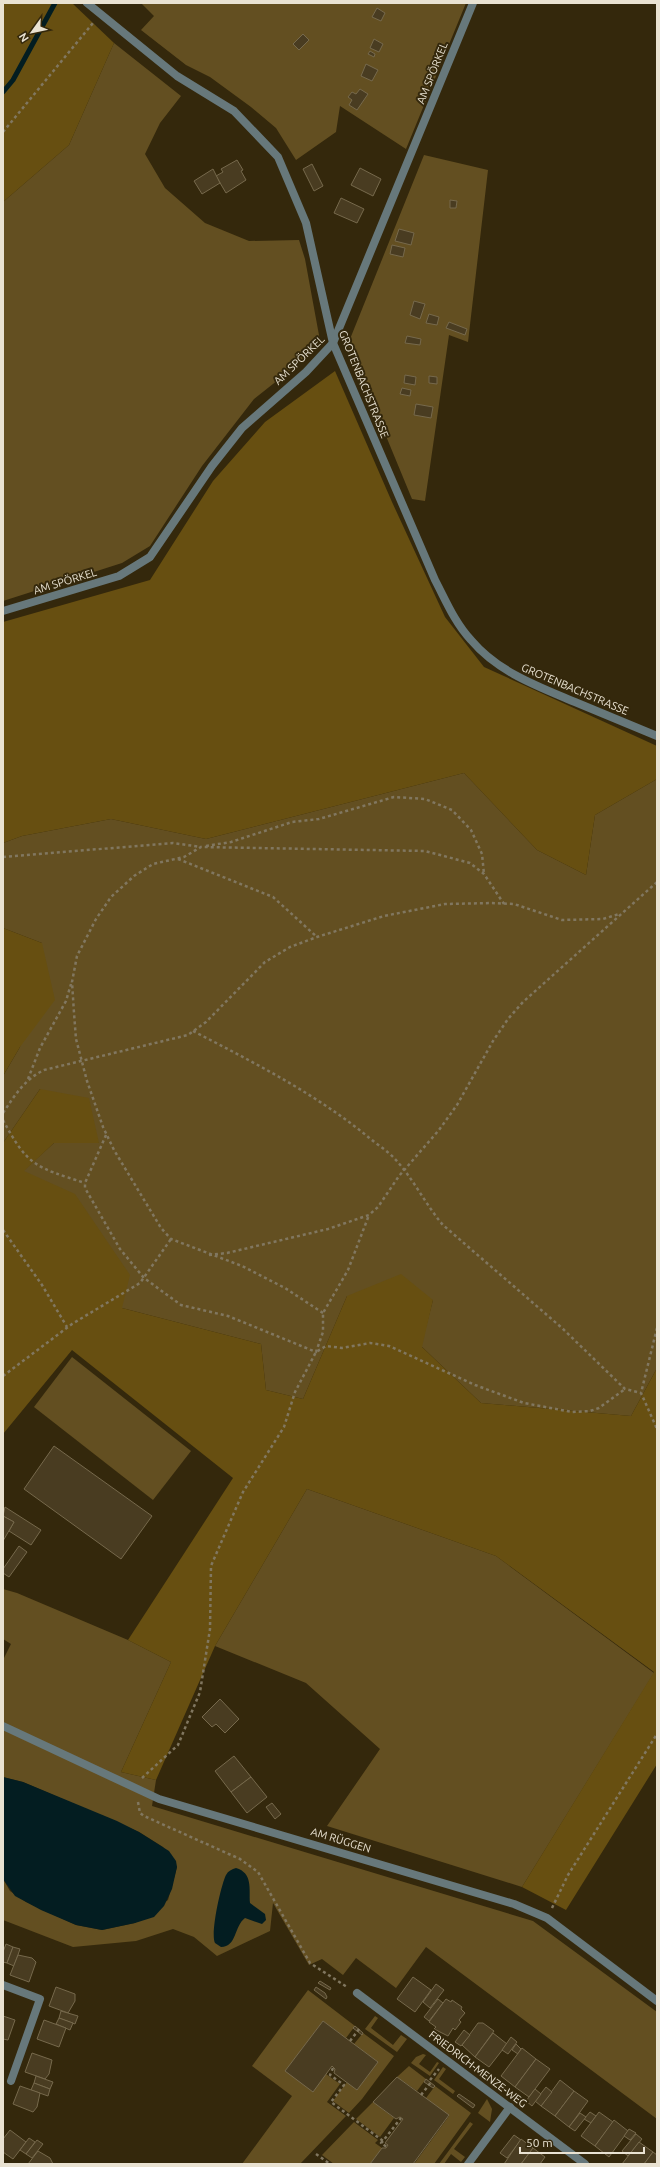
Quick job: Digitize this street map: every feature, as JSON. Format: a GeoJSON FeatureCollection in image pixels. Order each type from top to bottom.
{"type":"FeatureCollection","features":[{"type":"Feature","properties":{"kind":"street","name":"GROTENBACHSTRASSE"},"geometry":{"type":"LineString","coordinates":[[88,3],[178,76],[234,111],[278,157],[306,224],[333,343],[435,580],[455,618],[470,640],[489,659],[509,672],[542,688],[657,736]]}},
{"type":"Feature","properties":{"kind":"street","name":"AM SPÖRKEL"},"geometry":{"type":"LineString","coordinates":[[3,611],[119,576],[150,557],[212,466],[242,428],[306,372],[333,343],[472,3]]}},
{"type":"Feature","properties":{"kind":"street","name":"AM RÜGGEN"},"geometry":{"type":"LineString","coordinates":[[3,1726],[166,1801],[514,1904],[547,1918],[657,2000]]}},
{"type":"Feature","properties":{"kind":"street"},"geometry":{"type":"LineString","coordinates":[[3,1985],[40,1999],[11,2081]]}},
{"type":"Feature","properties":{"kind":"street","name":"FRIEDRICH-MENZE-WEG"},"geometry":{"type":"LineString","coordinates":[[357,1993],[585,2164]]}},
{"type":"Feature","properties":{"kind":"street"},"geometry":{"type":"LineString","coordinates":[[468,2164],[510,2107]]}},
{"type":"Feature","properties":{"kind":"path"},"geometry":{"type":"LineString","coordinates":[[3,132],[101,13]]}},
{"type":"Feature","properties":{"kind":"path"},"geometry":{"type":"LineString","coordinates":[[28,1080],[40,1048],[66,1001],[72,982],[77,956],[96,919],[111,897],[134,876],[152,864],[184,857],[201,847],[231,842],[292,822],[319,819],[394,797],[425,799],[452,810],[471,830],[482,854],[484,874]]}},
{"type":"Feature","properties":{"kind":"path"},"geometry":{"type":"LineString","coordinates":[[3,857],[173,843],[201,847],[425,851],[470,862],[484,874],[504,904]]}},
{"type":"Feature","properties":{"kind":"path"},"geometry":{"type":"LineString","coordinates":[[178,858],[273,897],[317,937]]}},
{"type":"Feature","properties":{"kind":"path"},"geometry":{"type":"LineString","coordinates":[[357,1993],[310,1963],[258,1872],[240,1859],[144,1816],[140,1813],[135,1787],[178,1745],[200,1692],[210,1628],[211,1566],[243,1492],[284,1427],[295,1392],[316,1352],[323,1332],[323,1313],[348,1270],[369,1216],[378,1207],[404,1170],[439,1130],[457,1105],[508,1019],[523,1002],[619,914],[657,882]]}},
{"type":"Feature","properties":{"kind":"path"},"geometry":{"type":"LineString","coordinates":[[3,1113],[17,1091],[28,1080],[44,1070],[188,1035],[206,1022],[224,1005],[265,962],[290,948],[317,937],[384,916],[445,904],[514,904],[562,920],[603,919],[619,914]]}},
{"type":"Feature","properties":{"kind":"path"},"geometry":{"type":"LineString","coordinates":[[72,982],[76,1040],[93,1099],[106,1135],[161,1228],[171,1239],[209,1255],[242,1266],[285,1288],[323,1313]]}},
{"type":"Feature","properties":{"kind":"path"},"geometry":{"type":"LineString","coordinates":[[193,1031],[268,1070],[343,1117],[393,1157],[404,1170],[428,1207],[443,1225],[562,1328],[625,1389],[641,1393]]}},
{"type":"Feature","properties":{"kind":"path"},"geometry":{"type":"LineString","coordinates":[[3,1120],[16,1144],[34,1164],[47,1171],[85,1183]]}},
{"type":"Feature","properties":{"kind":"path"},"geometry":{"type":"LineString","coordinates":[[106,1135],[85,1183],[88,1195],[120,1249],[144,1278],[181,1305],[228,1316],[316,1352]]}},
{"type":"Feature","properties":{"kind":"path"},"geometry":{"type":"LineString","coordinates":[[209,1255],[227,1253],[328,1229],[369,1216]]}},
{"type":"Feature","properties":{"kind":"path"},"geometry":{"type":"LineString","coordinates":[[3,1230],[42,1285],[67,1327]]}},
{"type":"Feature","properties":{"kind":"path"},"geometry":{"type":"LineString","coordinates":[[3,1376],[67,1327],[140,1283],[171,1239]]}},
{"type":"Feature","properties":{"kind":"path"},"geometry":{"type":"LineString","coordinates":[[657,1328],[641,1393],[657,1429]]}},
{"type":"Feature","properties":{"kind":"path"},"geometry":{"type":"LineString","coordinates":[[316,1352],[326,1346],[342,1348],[370,1342],[389,1346],[475,1385],[524,1403],[572,1412],[590,1411],[599,1408],[625,1389]]}},
{"type":"Feature","properties":{"kind":"path"},"geometry":{"type":"LineString","coordinates":[[547,1918],[568,1875],[657,1734]]}},
{"type":"Feature","properties":{"kind":"path"},"geometry":{"type":"LineString","coordinates":[[350,2041],[360,2028]]}},
{"type":"Feature","properties":{"kind":"path"},"geometry":{"type":"LineString","coordinates":[[333,2068],[330,2075],[344,2085],[331,2102],[383,2141],[381,2143],[387,2147]]}},
{"type":"Feature","properties":{"kind":"path"},"geometry":{"type":"LineString","coordinates":[[421,2095],[436,2073]]}},
{"type":"Feature","properties":{"kind":"path"},"geometry":{"type":"LineString","coordinates":[[383,2141],[401,2118]]}},
{"type":"Feature","properties":{"kind":"path"},"geometry":{"type":"LineString","coordinates":[[316,2154],[330,2164]]}},
{"type":"Feature","properties":{"kind":"shaded area"},"geometry":{"type":"Polygon","coordinates":[[[3,3],[72,3],[114,43],[69,145],[3,202],[3,3]]]}},
{"type":"Feature","properties":{"kind":"shaded area"},"geometry":{"type":"Polygon","coordinates":[[[141,3],[466,3],[406,149],[340,106],[336,132],[296,160],[276,128],[251,107],[210,77],[186,65],[141,30],[154,16],[141,3]]]}},
{"type":"Feature","properties":{"kind":"shaded area"},"geometry":{"type":"Polygon","coordinates":[[[114,43],[181,96],[160,123],[145,154],[165,188],[205,223],[249,241],[299,240],[305,259],[321,346],[254,399],[202,466],[150,546],[122,563],[3,601],[3,202],[69,145],[114,43]]]}},
{"type":"Feature","properties":{"kind":"shaded area"},"geometry":{"type":"Polygon","coordinates":[[[424,155],[488,170],[468,342],[449,335],[425,501],[412,499],[348,344],[424,155]]]}},
{"type":"Feature","properties":{"kind":"shaded area"},"geometry":{"type":"Polygon","coordinates":[[[335,371],[392,502],[445,617],[484,667],[657,746],[657,779],[595,815],[586,875],[537,850],[464,773],[206,839],[111,819],[22,836],[3,843],[3,622],[150,580],[213,481],[265,422],[335,371]]]}},
{"type":"Feature","properties":{"kind":"shaded area"},"geometry":{"type":"Polygon","coordinates":[[[464,773],[537,850],[586,875],[595,815],[657,779],[657,1368],[631,1416],[481,1403],[421,1346],[433,1300],[347,1296],[303,1399],[266,1390],[261,1344],[122,1308],[23,1171],[54,1143],[99,1143],[40,1089],[3,1143],[3,1076],[20,1047],[42,943],[3,928],[3,843],[22,836],[111,819],[206,839],[464,773]]]}},
{"type":"Feature","properties":{"kind":"shaded area"},"geometry":{"type":"Polygon","coordinates":[[[3,928],[42,943],[55,1000],[20,1047],[3,1076],[3,928]]]}},
{"type":"Feature","properties":{"kind":"shaded area"},"geometry":{"type":"Polygon","coordinates":[[[40,1089],[89,1098],[99,1143],[54,1143],[24,1171],[75,1194],[130,1275],[122,1308],[261,1344],[266,1390],[303,1399],[347,1296],[401,1274],[433,1300],[422,1347],[481,1403],[631,1416],[657,1368],[657,1764],[566,1910],[522,1887],[654,1672],[496,1556],[307,1489],[215,1646],[156,1780],[121,1772],[171,1662],[128,1640],[233,1478],[72,1350],[3,1434],[3,1143],[40,1089]]]}},
{"type":"Feature","properties":{"kind":"shaded area"},"geometry":{"type":"Polygon","coordinates":[[[72,1357],[191,1451],[153,1500],[34,1407],[72,1357]]]}},
{"type":"Feature","properties":{"kind":"shaded area"},"geometry":{"type":"Polygon","coordinates":[[[307,1489],[496,1556],[654,1673],[522,1887],[327,1826],[380,1749],[306,1683],[215,1646],[307,1489]]]}},
{"type":"Feature","properties":{"kind":"shaded area"},"geometry":{"type":"Polygon","coordinates":[[[3,1589],[17,1593],[128,1640],[171,1662],[121,1772],[156,1780],[152,1806],[533,1921],[657,2012],[657,2119],[426,1947],[396,1988],[356,1958],[343,1975],[322,1959],[309,1965],[273,1903],[270,1931],[217,1956],[194,1937],[173,1929],[136,1941],[73,1947],[3,1920],[3,1879],[10,1891],[26,1902],[76,1925],[102,1930],[135,1923],[168,1900],[177,1867],[163,1847],[139,1832],[23,1782],[3,1777],[3,1660],[11,1644],[3,1639],[3,1589]]]}},
{"type":"Feature","properties":{"kind":"shaded area"},"geometry":{"type":"Polygon","coordinates":[[[308,1990],[355,2026],[346,2038],[323,2021],[286,2071],[313,2091],[326,2074],[340,2084],[327,2102],[346,2116],[300,2164],[242,2164],[292,2096],[252,2066],[308,1990]]]}},
{"type":"Feature","properties":{"kind":"shaded area"},"geometry":{"type":"Polygon","coordinates":[[[375,2016],[378,2018],[371,2028],[393,2045],[401,2035],[407,2039],[397,2052],[365,2029],[375,2016]]]}},
{"type":"Feature","properties":{"kind":"shaded area"},"geometry":{"type":"Polygon","coordinates":[[[363,2033],[394,2056],[362,2099],[349,2113],[333,2101],[347,2082],[357,2090],[378,2062],[354,2044],[363,2033]]]}},
{"type":"Feature","properties":{"kind":"shaded area"},"geometry":{"type":"Polygon","coordinates":[[[423,2054],[426,2055],[419,2064],[430,2072],[437,2062],[439,2063],[430,2076],[411,2063],[416,2057],[423,2054]]]}},
{"type":"Feature","properties":{"kind":"shaded area"},"geometry":{"type":"Polygon","coordinates":[[[409,2066],[426,2079],[417,2091],[397,2077],[409,2066]]]}},
{"type":"Feature","properties":{"kind":"shaded area"},"geometry":{"type":"Polygon","coordinates":[[[443,2067],[446,2069],[439,2079],[455,2091],[453,2094],[434,2080],[443,2067]]]}},
{"type":"Feature","properties":{"kind":"shaded area"},"geometry":{"type":"Polygon","coordinates":[[[435,2086],[471,2113],[434,2164],[414,2164],[449,2116],[426,2098],[435,2086]]]}},
{"type":"Feature","properties":{"kind":"shaded area"},"geometry":{"type":"Polygon","coordinates":[[[487,2099],[492,2109],[490,2122],[478,2113],[487,2099]]]}},
{"type":"Feature","properties":{"kind":"shaded area"},"geometry":{"type":"Polygon","coordinates":[[[373,2102],[394,2118],[380,2137],[356,2119],[373,2102]]]}},
{"type":"Feature","properties":{"kind":"shaded area"},"geometry":{"type":"Polygon","coordinates":[[[354,2122],[378,2140],[375,2143],[382,2148],[370,2164],[334,2164],[322,2155],[354,2122]]]}},
{"type":"Feature","properties":{"kind":"shaded area"},"geometry":{"type":"Polygon","coordinates":[[[470,2122],[473,2124],[454,2149],[465,2157],[461,2162],[451,2154],[444,2164],[439,2164],[470,2122]]]}},
{"type":"Feature","properties":{"kind":"water"},"geometry":{"type":"Polygon","coordinates":[[[3,1777],[23,1782],[117,1821],[139,1832],[169,1851],[176,1861],[177,1867],[172,1889],[164,1906],[154,1917],[135,1923],[102,1930],[76,1925],[41,1910],[15,1896],[3,1879],[3,1777]]]}},
{"type":"Feature","properties":{"kind":"water"},"geometry":{"type":"Polygon","coordinates":[[[236,1868],[241,1870],[248,1878],[250,1887],[250,1903],[265,1914],[266,1920],[262,1924],[245,1918],[241,1922],[230,1944],[221,1947],[215,1943],[214,1938],[217,1909],[221,1889],[226,1875],[230,1870],[236,1868]]]}},
{"type":"Feature","properties":{"kind":"building"},"geometry":{"type":"Polygon","coordinates":[[[377,8],[385,13],[381,21],[372,17],[377,8]]]}},
{"type":"Feature","properties":{"kind":"building"},"geometry":{"type":"Polygon","coordinates":[[[303,34],[309,40],[299,50],[293,44],[303,34]]]}},
{"type":"Feature","properties":{"kind":"building"},"geometry":{"type":"Polygon","coordinates":[[[374,39],[383,44],[379,52],[370,48],[374,39]]]}},
{"type":"Feature","properties":{"kind":"building"},"geometry":{"type":"Polygon","coordinates":[[[370,51],[375,54],[374,57],[368,54],[370,51]]]}},
{"type":"Feature","properties":{"kind":"building"},"geometry":{"type":"Polygon","coordinates":[[[366,64],[378,70],[372,81],[361,76],[366,64]]]}},
{"type":"Feature","properties":{"kind":"building"},"geometry":{"type":"Polygon","coordinates":[[[360,89],[368,94],[357,110],[349,105],[352,100],[348,97],[352,92],[356,94],[360,89]]]}},
{"type":"Feature","properties":{"kind":"building"},"geometry":{"type":"Polygon","coordinates":[[[237,160],[243,170],[241,171],[246,180],[226,193],[216,176],[223,172],[221,169],[237,160]]]}},
{"type":"Feature","properties":{"kind":"building"},"geometry":{"type":"Polygon","coordinates":[[[312,164],[323,186],[314,191],[303,169],[312,164]]]}},
{"type":"Feature","properties":{"kind":"building"},"geometry":{"type":"Polygon","coordinates":[[[360,168],[381,179],[373,196],[351,185],[360,168]]]}},
{"type":"Feature","properties":{"kind":"building"},"geometry":{"type":"Polygon","coordinates":[[[213,169],[220,183],[202,194],[194,181],[213,169]]]}},
{"type":"Feature","properties":{"kind":"building"},"geometry":{"type":"Polygon","coordinates":[[[341,198],[364,209],[357,223],[334,213],[341,198]]]}},
{"type":"Feature","properties":{"kind":"building"},"geometry":{"type":"Polygon","coordinates":[[[450,200],[457,201],[456,208],[450,208],[450,200]]]}},
{"type":"Feature","properties":{"kind":"building"},"geometry":{"type":"Polygon","coordinates":[[[399,229],[414,233],[411,245],[395,241],[399,229]]]}},
{"type":"Feature","properties":{"kind":"building"},"geometry":{"type":"Polygon","coordinates":[[[392,245],[405,248],[403,257],[390,254],[392,245]]]}},
{"type":"Feature","properties":{"kind":"building"},"geometry":{"type":"Polygon","coordinates":[[[414,301],[425,304],[420,319],[410,315],[414,301]]]}},
{"type":"Feature","properties":{"kind":"building"},"geometry":{"type":"Polygon","coordinates":[[[429,314],[439,317],[437,325],[426,323],[429,314]]]}},
{"type":"Feature","properties":{"kind":"building"},"geometry":{"type":"Polygon","coordinates":[[[449,322],[467,329],[465,335],[446,328],[449,322]]]}},
{"type":"Feature","properties":{"kind":"building"},"geometry":{"type":"Polygon","coordinates":[[[407,336],[421,339],[420,345],[405,343],[407,336]]]}},
{"type":"Feature","properties":{"kind":"building"},"geometry":{"type":"Polygon","coordinates":[[[405,375],[416,377],[415,385],[404,383],[405,375]]]}},
{"type":"Feature","properties":{"kind":"building"},"geometry":{"type":"Polygon","coordinates":[[[429,376],[437,377],[437,384],[429,383],[429,376]]]}},
{"type":"Feature","properties":{"kind":"building"},"geometry":{"type":"Polygon","coordinates":[[[402,388],[411,390],[410,396],[400,394],[402,388]]]}},
{"type":"Feature","properties":{"kind":"building"},"geometry":{"type":"Polygon","coordinates":[[[416,404],[433,407],[431,418],[414,415],[416,404]]]}},
{"type":"Feature","properties":{"kind":"building"},"geometry":{"type":"Polygon","coordinates":[[[54,1446],[152,1516],[121,1559],[24,1489],[54,1446]]]}},
{"type":"Feature","properties":{"kind":"building"},"geometry":{"type":"Polygon","coordinates":[[[5,1507],[41,1530],[31,1545],[9,1531],[14,1522],[3,1516],[5,1507]]]}},
{"type":"Feature","properties":{"kind":"building"},"geometry":{"type":"Polygon","coordinates":[[[3,1516],[14,1522],[3,1541],[3,1516]]]}},
{"type":"Feature","properties":{"kind":"building"},"geometry":{"type":"Polygon","coordinates":[[[19,1546],[27,1552],[9,1577],[3,1573],[3,1569],[19,1546]]]}},
{"type":"Feature","properties":{"kind":"building"},"geometry":{"type":"Polygon","coordinates":[[[220,1699],[239,1719],[225,1733],[216,1724],[212,1727],[202,1717],[220,1699]]]}},
{"type":"Feature","properties":{"kind":"building"},"geometry":{"type":"Polygon","coordinates":[[[234,1756],[251,1777],[231,1792],[215,1771],[234,1756]]]}},
{"type":"Feature","properties":{"kind":"building"},"geometry":{"type":"Polygon","coordinates":[[[251,1777],[267,1797],[247,1813],[231,1792],[251,1777]]]}},
{"type":"Feature","properties":{"kind":"building"},"geometry":{"type":"Polygon","coordinates":[[[272,1803],[281,1814],[275,1819],[266,1807],[272,1803]]]}},
{"type":"Feature","properties":{"kind":"building"},"geometry":{"type":"Polygon","coordinates":[[[6,1944],[13,1947],[7,1963],[3,1962],[3,1952],[6,1944]]]}},
{"type":"Feature","properties":{"kind":"building"},"geometry":{"type":"Polygon","coordinates":[[[13,1947],[20,1949],[14,1966],[7,1963],[13,1947]]]}},
{"type":"Feature","properties":{"kind":"building"},"geometry":{"type":"Polygon","coordinates":[[[18,1955],[32,1958],[36,1962],[29,1982],[10,1975],[18,1955]]]}},
{"type":"Feature","properties":{"kind":"building"},"geometry":{"type":"Polygon","coordinates":[[[413,1977],[431,1990],[415,2012],[397,1999],[413,1977]]]}},
{"type":"Feature","properties":{"kind":"building"},"geometry":{"type":"Polygon","coordinates":[[[320,1981],[331,1988],[330,1990],[318,1983],[320,1981]]]}},
{"type":"Feature","properties":{"kind":"building"},"geometry":{"type":"Polygon","coordinates":[[[436,1984],[444,1990],[430,2008],[423,2002],[436,1984]]]}},
{"type":"Feature","properties":{"kind":"building"},"geometry":{"type":"Polygon","coordinates":[[[56,1987],[75,1994],[75,2001],[68,2013],[49,2006],[56,1987]]]}},
{"type":"Feature","properties":{"kind":"building"},"geometry":{"type":"Polygon","coordinates":[[[316,1987],[325,1993],[327,1997],[326,1999],[314,1990],[316,1987]]]}},
{"type":"Feature","properties":{"kind":"building"},"geometry":{"type":"Polygon","coordinates":[[[438,1999],[443,2003],[429,2021],[424,2017],[438,1999]]]}},
{"type":"Feature","properties":{"kind":"building"},"geometry":{"type":"Polygon","coordinates":[[[446,1999],[451,2002],[452,2000],[462,2007],[461,2009],[465,2013],[459,2020],[461,2022],[455,2030],[453,2028],[448,2036],[434,2029],[436,2027],[429,2022],[446,1999]]]}},
{"type":"Feature","properties":{"kind":"building"},"geometry":{"type":"Polygon","coordinates":[[[61,2011],[78,2016],[75,2024],[59,2018],[61,2011]]]}},
{"type":"Feature","properties":{"kind":"building"},"geometry":{"type":"Polygon","coordinates":[[[3,2016],[15,2020],[8,2040],[3,2039],[3,2016]]]}},
{"type":"Feature","properties":{"kind":"building"},"geometry":{"type":"Polygon","coordinates":[[[59,2018],[73,2023],[70,2030],[56,2024],[59,2018]]]}},
{"type":"Feature","properties":{"kind":"building"},"geometry":{"type":"Polygon","coordinates":[[[44,2020],[66,2028],[59,2047],[37,2039],[44,2020]]]}},
{"type":"Feature","properties":{"kind":"building"},"geometry":{"type":"Polygon","coordinates":[[[323,2021],[378,2062],[357,2090],[334,2073],[335,2069],[332,2066],[313,2092],[285,2071],[323,2021]]]}},
{"type":"Feature","properties":{"kind":"building"},"geometry":{"type":"Polygon","coordinates":[[[478,2023],[483,2023],[494,2031],[475,2057],[462,2045],[478,2023]]]}},
{"type":"Feature","properties":{"kind":"building"},"geometry":{"type":"Polygon","coordinates":[[[355,2026],[363,2033],[362,2035],[353,2028],[355,2026]]]}},
{"type":"Feature","properties":{"kind":"building"},"geometry":{"type":"Polygon","coordinates":[[[464,2030],[470,2035],[461,2046],[455,2042],[464,2030]]]}},
{"type":"Feature","properties":{"kind":"building"},"geometry":{"type":"Polygon","coordinates":[[[493,2033],[507,2044],[489,2067],[475,2057],[493,2033]]]}},
{"type":"Feature","properties":{"kind":"building"},"geometry":{"type":"Polygon","coordinates":[[[511,2037],[517,2042],[508,2054],[502,2050],[511,2037]]]}},
{"type":"Feature","properties":{"kind":"building"},"geometry":{"type":"Polygon","coordinates":[[[516,2044],[521,2049],[518,2054],[512,2050],[516,2044]]]}},
{"type":"Feature","properties":{"kind":"building"},"geometry":{"type":"Polygon","coordinates":[[[522,2048],[536,2059],[515,2087],[501,2076],[522,2048]]]}},
{"type":"Feature","properties":{"kind":"building"},"geometry":{"type":"Polygon","coordinates":[[[32,2053],[52,2060],[49,2074],[45,2079],[25,2072],[32,2053]]]}},
{"type":"Feature","properties":{"kind":"building"},"geometry":{"type":"Polygon","coordinates":[[[536,2059],[550,2069],[529,2097],[515,2087],[536,2059]]]}},
{"type":"Feature","properties":{"kind":"building"},"geometry":{"type":"Polygon","coordinates":[[[36,2076],[53,2082],[50,2089],[34,2083],[36,2076]]]}},
{"type":"Feature","properties":{"kind":"building"},"geometry":{"type":"Polygon","coordinates":[[[397,2077],[449,2115],[413,2164],[370,2164],[382,2148],[386,2148],[388,2145],[385,2143],[403,2119],[400,2117],[396,2119],[373,2102],[397,2077]]]}},
{"type":"Feature","properties":{"kind":"building"},"geometry":{"type":"Polygon","coordinates":[[[426,2079],[435,2086],[433,2088],[424,2082],[426,2079]]]}},
{"type":"Feature","properties":{"kind":"building"},"geometry":{"type":"Polygon","coordinates":[[[560,2080],[574,2091],[555,2116],[541,2106],[560,2080]]]}},
{"type":"Feature","properties":{"kind":"building"},"geometry":{"type":"Polygon","coordinates":[[[34,2083],[50,2089],[48,2096],[31,2090],[34,2083]]]}},
{"type":"Feature","properties":{"kind":"building"},"geometry":{"type":"Polygon","coordinates":[[[20,2086],[40,2093],[37,2107],[33,2112],[13,2104],[20,2086]]]}},
{"type":"Feature","properties":{"kind":"building"},"geometry":{"type":"Polygon","coordinates":[[[546,2087],[552,2092],[541,2106],[535,2101],[546,2087]]]}},
{"type":"Feature","properties":{"kind":"building"},"geometry":{"type":"Polygon","coordinates":[[[535,2089],[541,2094],[532,2106],[526,2101],[535,2089]]]}},
{"type":"Feature","properties":{"kind":"building"},"geometry":{"type":"Polygon","coordinates":[[[574,2091],[588,2101],[569,2127],[555,2116],[574,2091]]]}},
{"type":"Feature","properties":{"kind":"building"},"geometry":{"type":"Polygon","coordinates":[[[459,2094],[475,2105],[473,2108],[457,2096],[459,2094]]]}},
{"type":"Feature","properties":{"kind":"building"},"geometry":{"type":"Polygon","coordinates":[[[590,2112],[596,2116],[591,2123],[584,2119],[590,2112]]]}},
{"type":"Feature","properties":{"kind":"building"},"geometry":{"type":"Polygon","coordinates":[[[599,2112],[613,2122],[595,2146],[581,2136],[599,2112]]]}},
{"type":"Feature","properties":{"kind":"building"},"geometry":{"type":"Polygon","coordinates":[[[580,2113],[586,2117],[575,2131],[569,2127],[580,2113]]]}},
{"type":"Feature","properties":{"kind":"building"},"geometry":{"type":"Polygon","coordinates":[[[614,2120],[628,2131],[609,2157],[595,2146],[614,2120]]]}},
{"type":"Feature","properties":{"kind":"building"},"geometry":{"type":"Polygon","coordinates":[[[629,2129],[636,2133],[630,2140],[624,2136],[629,2129]]]}},
{"type":"Feature","properties":{"kind":"building"},"geometry":{"type":"Polygon","coordinates":[[[10,2130],[26,2142],[13,2159],[3,2152],[3,2139],[10,2130]]]}},
{"type":"Feature","properties":{"kind":"building"},"geometry":{"type":"Polygon","coordinates":[[[636,2134],[642,2139],[628,2156],[622,2151],[636,2134]]]}},
{"type":"Feature","properties":{"kind":"building"},"geometry":{"type":"Polygon","coordinates":[[[514,2135],[521,2140],[507,2158],[500,2153],[514,2135]]]}},
{"type":"Feature","properties":{"kind":"building"},"geometry":{"type":"Polygon","coordinates":[[[29,2138],[35,2142],[26,2154],[20,2150],[29,2138]]]}},
{"type":"Feature","properties":{"kind":"building"},"geometry":{"type":"Polygon","coordinates":[[[521,2139],[533,2148],[521,2164],[504,2164],[521,2139]]]}},
{"type":"Feature","properties":{"kind":"building"},"geometry":{"type":"Polygon","coordinates":[[[37,2140],[43,2144],[32,2158],[26,2154],[37,2140]]]}},
{"type":"Feature","properties":{"kind":"building"},"geometry":{"type":"Polygon","coordinates":[[[639,2142],[653,2152],[644,2164],[622,2164],[639,2142]]]}},
{"type":"Feature","properties":{"kind":"building"},"geometry":{"type":"Polygon","coordinates":[[[533,2148],[545,2157],[540,2164],[521,2164],[533,2148]]]}},
{"type":"Feature","properties":{"kind":"building"},"geometry":{"type":"Polygon","coordinates":[[[38,2151],[50,2158],[53,2164],[28,2164],[38,2151]]]}},
{"type":"Feature","properties":{"kind":"building"},"geometry":{"type":"Polygon","coordinates":[[[653,2152],[657,2155],[657,2164],[644,2164],[653,2152]]]}},
{"type":"Feature","properties":{"kind":"waterway"},"geometry":{"type":"LineString","coordinates":[[3,92],[13,80],[55,3]]}}]}
